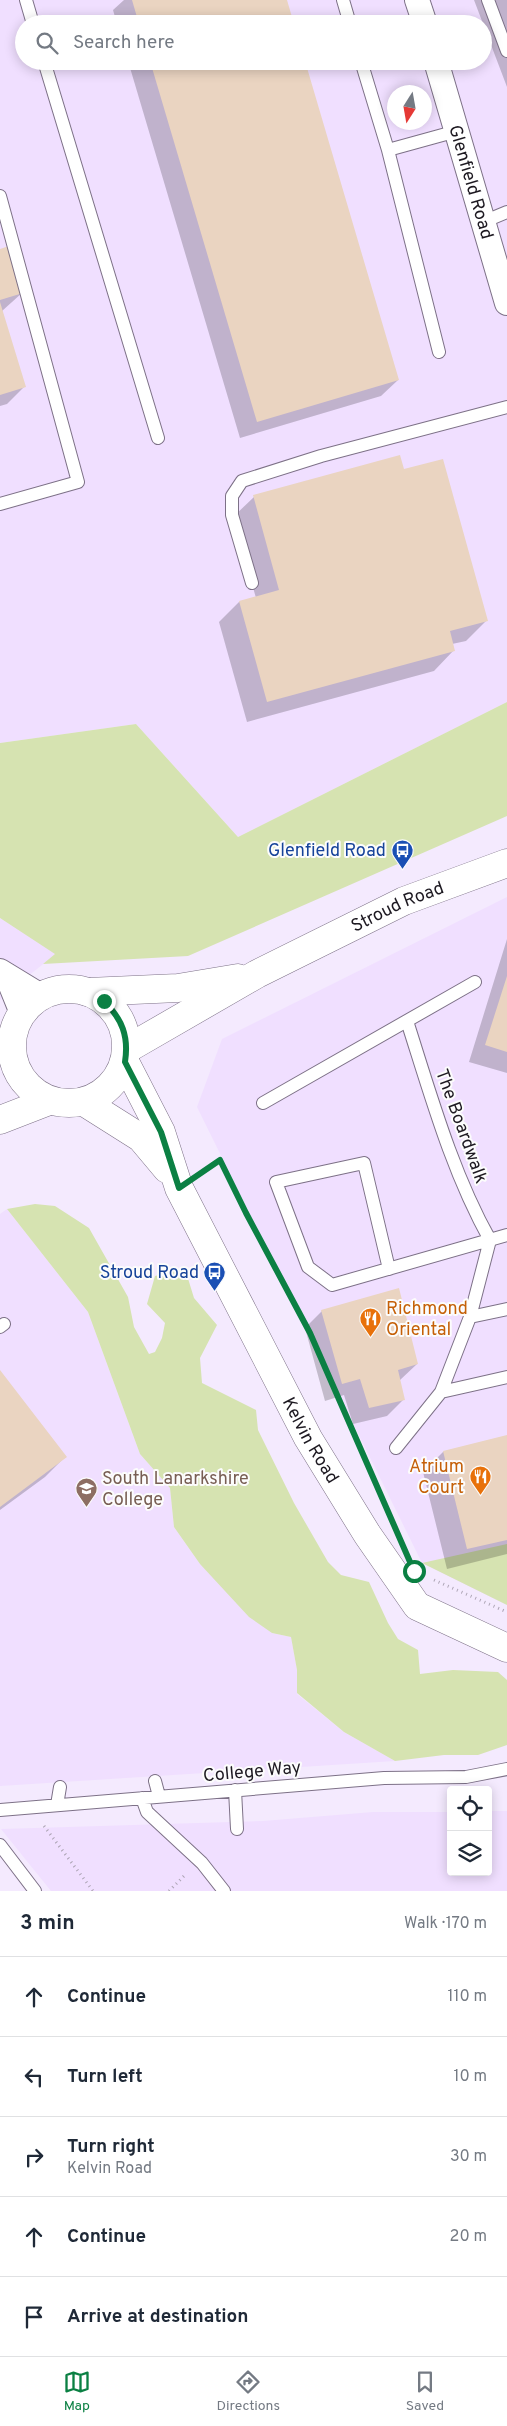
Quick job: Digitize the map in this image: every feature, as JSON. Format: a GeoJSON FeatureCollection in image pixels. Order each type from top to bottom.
{"type":"FeatureCollection","features":[{"type":"Feature","properties":{"kind":"street"},"geometry":{"type":"LineString","coordinates":[[417,0],[421,15]]}},
{"type":"Feature","properties":{"kind":"street","name":"Glenfield Road"},"geometry":{"type":"LineString","coordinates":[[439,70],[507,303]]}},
{"type":"Feature","properties":{"kind":"street","name":"Stroud Road"},"geometry":{"type":"LineString","coordinates":[[459,880],[507,852]]}},
{"type":"Feature","properties":{"kind":"street","name":"Stroud Road"},"geometry":{"type":"LineString","coordinates":[[126,1055],[257,974],[404,901],[507,863]]}},
{"type":"Feature","properties":{"kind":"street"},"geometry":{"type":"LineString","coordinates":[[3,973],[32,1005]]}},
{"type":"Feature","properties":{"kind":"street","name":"Stroud Road"},"geometry":{"type":"LineString","coordinates":[[88,992],[178,988],[257,974]]}},
{"type":"Feature","properties":{"kind":"street"},"geometry":{"type":"LineString","coordinates":[[64,990],[88,992],[104,1001],[117,1014],[125,1031],[126,1055],[120,1076],[110,1088],[98,1097],[84,1102],[66,1104],[49,1101],[33,1092],[21,1078],[14,1062],[4,1051],[14,1028],[32,1005],[64,990]]}},
{"type":"Feature","properties":{"kind":"street","name":"Kelvin Road"},"geometry":{"type":"LineString","coordinates":[[126,1055],[161,1132],[177,1183],[308,1438],[367,1534],[417,1606],[507,1648]]}},
{"type":"Feature","properties":{"kind":"street"},"geometry":{"type":"LineString","coordinates":[[0,1120],[49,1101]]}},
{"type":"Feature","properties":{"kind":"street","name":"Kelvin Road"},"geometry":{"type":"LineString","coordinates":[[84,1102],[141,1138],[177,1183]]}},
{"type":"Feature","properties":{"kind":"lane"},"geometry":{"type":"LineString","coordinates":[[26,0],[30,15]]}},
{"type":"Feature","properties":{"kind":"lane"},"geometry":{"type":"LineString","coordinates":[[343,0],[347,15]]}},
{"type":"Feature","properties":{"kind":"lane"},"geometry":{"type":"LineString","coordinates":[[488,0],[507,51]]}},
{"type":"Feature","properties":{"kind":"lane"},"geometry":{"type":"LineString","coordinates":[[47,70],[158,438]]}},
{"type":"Feature","properties":{"kind":"lane"},"geometry":{"type":"LineString","coordinates":[[364,70],[388,150],[439,352]]}},
{"type":"Feature","properties":{"kind":"lane"},"geometry":{"type":"LineString","coordinates":[[388,150],[457,131]]}},
{"type":"Feature","properties":{"kind":"lane"},"geometry":{"type":"LineString","coordinates":[[0,196],[78,482],[0,504]]}},
{"type":"Feature","properties":{"kind":"lane"},"geometry":{"type":"LineString","coordinates":[[483,222],[507,212]]}},
{"type":"Feature","properties":{"kind":"lane"},"geometry":{"type":"LineString","coordinates":[[252,583],[232,515],[232,496],[242,482],[320,456],[507,407]]}},
{"type":"Feature","properties":{"kind":"lane"},"geometry":{"type":"LineString","coordinates":[[263,1103],[475,982]]}},
{"type":"Feature","properties":{"kind":"lane","name":"The Boardwalk"},"geometry":{"type":"LineString","coordinates":[[408,1021],[440,1125],[472,1208],[490,1240]]}},
{"type":"Feature","properties":{"kind":"lane"},"geometry":{"type":"LineString","coordinates":[[389,1269],[364,1163],[276,1182],[308,1268],[332,1285],[389,1269],[507,1235]]}},
{"type":"Feature","properties":{"kind":"lane"},"geometry":{"type":"LineString","coordinates":[[396,1448],[441,1392],[470,1317],[490,1240]]}},
{"type":"Feature","properties":{"kind":"lane"},"geometry":{"type":"LineString","coordinates":[[470,1317],[507,1309]]}},
{"type":"Feature","properties":{"kind":"lane"},"geometry":{"type":"LineString","coordinates":[[441,1392],[507,1376]]}},
{"type":"Feature","properties":{"kind":"lane","name":"College Way"},"geometry":{"type":"LineString","coordinates":[[0,1810],[384,1778],[466,1777],[507,1769]]}},
{"type":"Feature","properties":{"kind":"lane"},"geometry":{"type":"LineString","coordinates":[[155,1781],[159,1796]]}},
{"type":"Feature","properties":{"kind":"lane"},"geometry":{"type":"LineString","coordinates":[[57,1805],[60,1786]]}},
{"type":"Feature","properties":{"kind":"lane"},"geometry":{"type":"LineString","coordinates":[[235,1790],[237,1828]]}},
{"type":"Feature","properties":{"kind":"lane"},"geometry":{"type":"LineString","coordinates":[[142,1798],[147,1812],[202,1863],[224,1891]]}},
{"type":"Feature","properties":{"kind":"lane"},"geometry":{"type":"LineString","coordinates":[[0,1845],[35,1891]]}},
{"type":"Feature","properties":{"kind":"path"},"geometry":{"type":"LineString","coordinates":[[177,1183],[220,1160],[310,1333],[392,1518]]}},
{"type":"Feature","properties":{"kind":"path"},"geometry":{"type":"LineString","coordinates":[[431,1578],[507,1612]]}},
{"type":"Feature","properties":{"kind":"path"},"geometry":{"type":"LineString","coordinates":[[38,1806],[39,1820],[93,1891]]}},
{"type":"Feature","properties":{"kind":"shaded area"},"geometry":{"type":"Polygon","coordinates":[[[0,0],[507,0],[507,702],[238,837],[136,724],[0,743],[0,0]]]}},
{"type":"Feature","properties":{"kind":"shaded area"},"geometry":{"type":"Polygon","coordinates":[[[507,897],[507,1605],[422,1563],[197,1107],[222,1039],[507,897]]]}},
{"type":"Feature","properties":{"kind":"shaded area"},"geometry":{"type":"Polygon","coordinates":[[[0,918],[56,954],[0,1000],[0,918]]]}},
{"type":"Feature","properties":{"kind":"shaded area","name":"South Lanarkshire College"},"geometry":{"type":"Polygon","coordinates":[[[7,1209],[88,1312],[140,1454],[170,1488],[174,1527],[200,1564],[272,1633],[291,1637],[297,1670],[297,1694],[344,1732],[395,1761],[0,1786],[0,1214],[7,1209]]]}},
{"type":"Feature","properties":{"kind":"shaded area"},"geometry":{"type":"Polygon","coordinates":[[[492,1811],[507,1811],[507,1891],[51,1891],[1,1829],[263,1821],[373,1812],[447,1812],[447,1876],[492,1876],[492,1811]]]}},
{"type":"Feature","properties":{"kind":"green space"},"geometry":{"type":"Polygon","coordinates":[[[507,702],[507,816],[188,956],[43,964],[55,954],[0,918],[0,743],[136,724],[238,837],[507,702]]]}},
{"type":"Feature","properties":{"kind":"green space"},"geometry":{"type":"Polygon","coordinates":[[[35,1204],[55,1206],[89,1228],[128,1297],[134,1327],[149,1354],[155,1352],[162,1338],[165,1323],[147,1304],[155,1276],[179,1269],[186,1272],[194,1298],[217,1325],[200,1358],[202,1383],[256,1410],[258,1430],[294,1503],[328,1562],[341,1575],[369,1582],[388,1623],[398,1639],[418,1650],[420,1674],[453,1670],[498,1672],[507,1680],[507,1745],[478,1755],[444,1755],[395,1761],[344,1732],[297,1693],[297,1670],[291,1637],[272,1633],[249,1617],[200,1564],[174,1527],[170,1488],[140,1454],[88,1312],[7,1209],[35,1204]]]}},
{"type":"Feature","properties":{"kind":"green space"},"geometry":{"type":"Polygon","coordinates":[[[507,1544],[507,1605],[422,1563],[507,1544]]]}},
{"type":"Feature","properties":{"kind":"building"},"geometry":{"type":"Polygon","coordinates":[[[132,0],[287,0],[291,15],[136,15],[132,0]]]}},
{"type":"Feature","properties":{"kind":"building"},"geometry":{"type":"Polygon","coordinates":[[[153,70],[308,70],[399,380],[257,422],[153,70]]]}},
{"type":"Feature","properties":{"kind":"building"},"geometry":{"type":"Polygon","coordinates":[[[9,246],[23,293],[0,300],[0,249],[9,246]]]}},
{"type":"Feature","properties":{"kind":"building"},"geometry":{"type":"Polygon","coordinates":[[[0,302],[26,387],[0,395],[0,302]]]}},
{"type":"Feature","properties":{"kind":"building"},"geometry":{"type":"Polygon","coordinates":[[[400,455],[404,469],[443,459],[488,621],[450,631],[455,651],[267,702],[239,601],[279,590],[253,495],[400,455]]]}},
{"type":"Feature","properties":{"kind":"building"},"geometry":{"type":"Polygon","coordinates":[[[507,976],[507,1052],[485,1045],[507,976]]]}},
{"type":"Feature","properties":{"kind":"building","name":"Richmond Oriental"},"geometry":{"type":"Polygon","coordinates":[[[399,1288],[418,1364],[398,1370],[405,1400],[369,1408],[360,1379],[342,1384],[321,1310],[399,1288]]]}},
{"type":"Feature","properties":{"kind":"building"},"geometry":{"type":"Polygon","coordinates":[[[0,1370],[67,1457],[0,1507],[0,1370]]]}},
{"type":"Feature","properties":{"kind":"building","name":"Atrium Court"},"geometry":{"type":"Polygon","coordinates":[[[507,1435],[507,1540],[467,1549],[443,1451],[507,1435]]]}},
{"type":"Feature","properties":{"kind":"place","name":"Glenfield Road"},"geometry":{"type":"Point","coordinates":[402,869]}},
{"type":"Feature","properties":{"kind":"place","name":"Stroud Road"},"geometry":{"type":"Point","coordinates":[215,1291]}},
{"type":"Feature","properties":{"kind":"place","name":"Richmond Oriental"},"geometry":{"type":"Point","coordinates":[370,1337]}},
{"type":"Feature","properties":{"kind":"place","name":"Atrium Court"},"geometry":{"type":"Point","coordinates":[480,1495]}},
{"type":"Feature","properties":{"kind":"place","name":"South Lanarkshire College"},"geometry":{"type":"Point","coordinates":[86,1507]}},
{"type":"Feature","properties":{"kind":"route"},"geometry":{"type":"LineString","coordinates":[[104,1001],[117,1014],[125,1031],[127,1049],[125,1062],[161,1132],[174,1178],[179,1188],[220,1160],[310,1333],[414,1571]]}}]}
